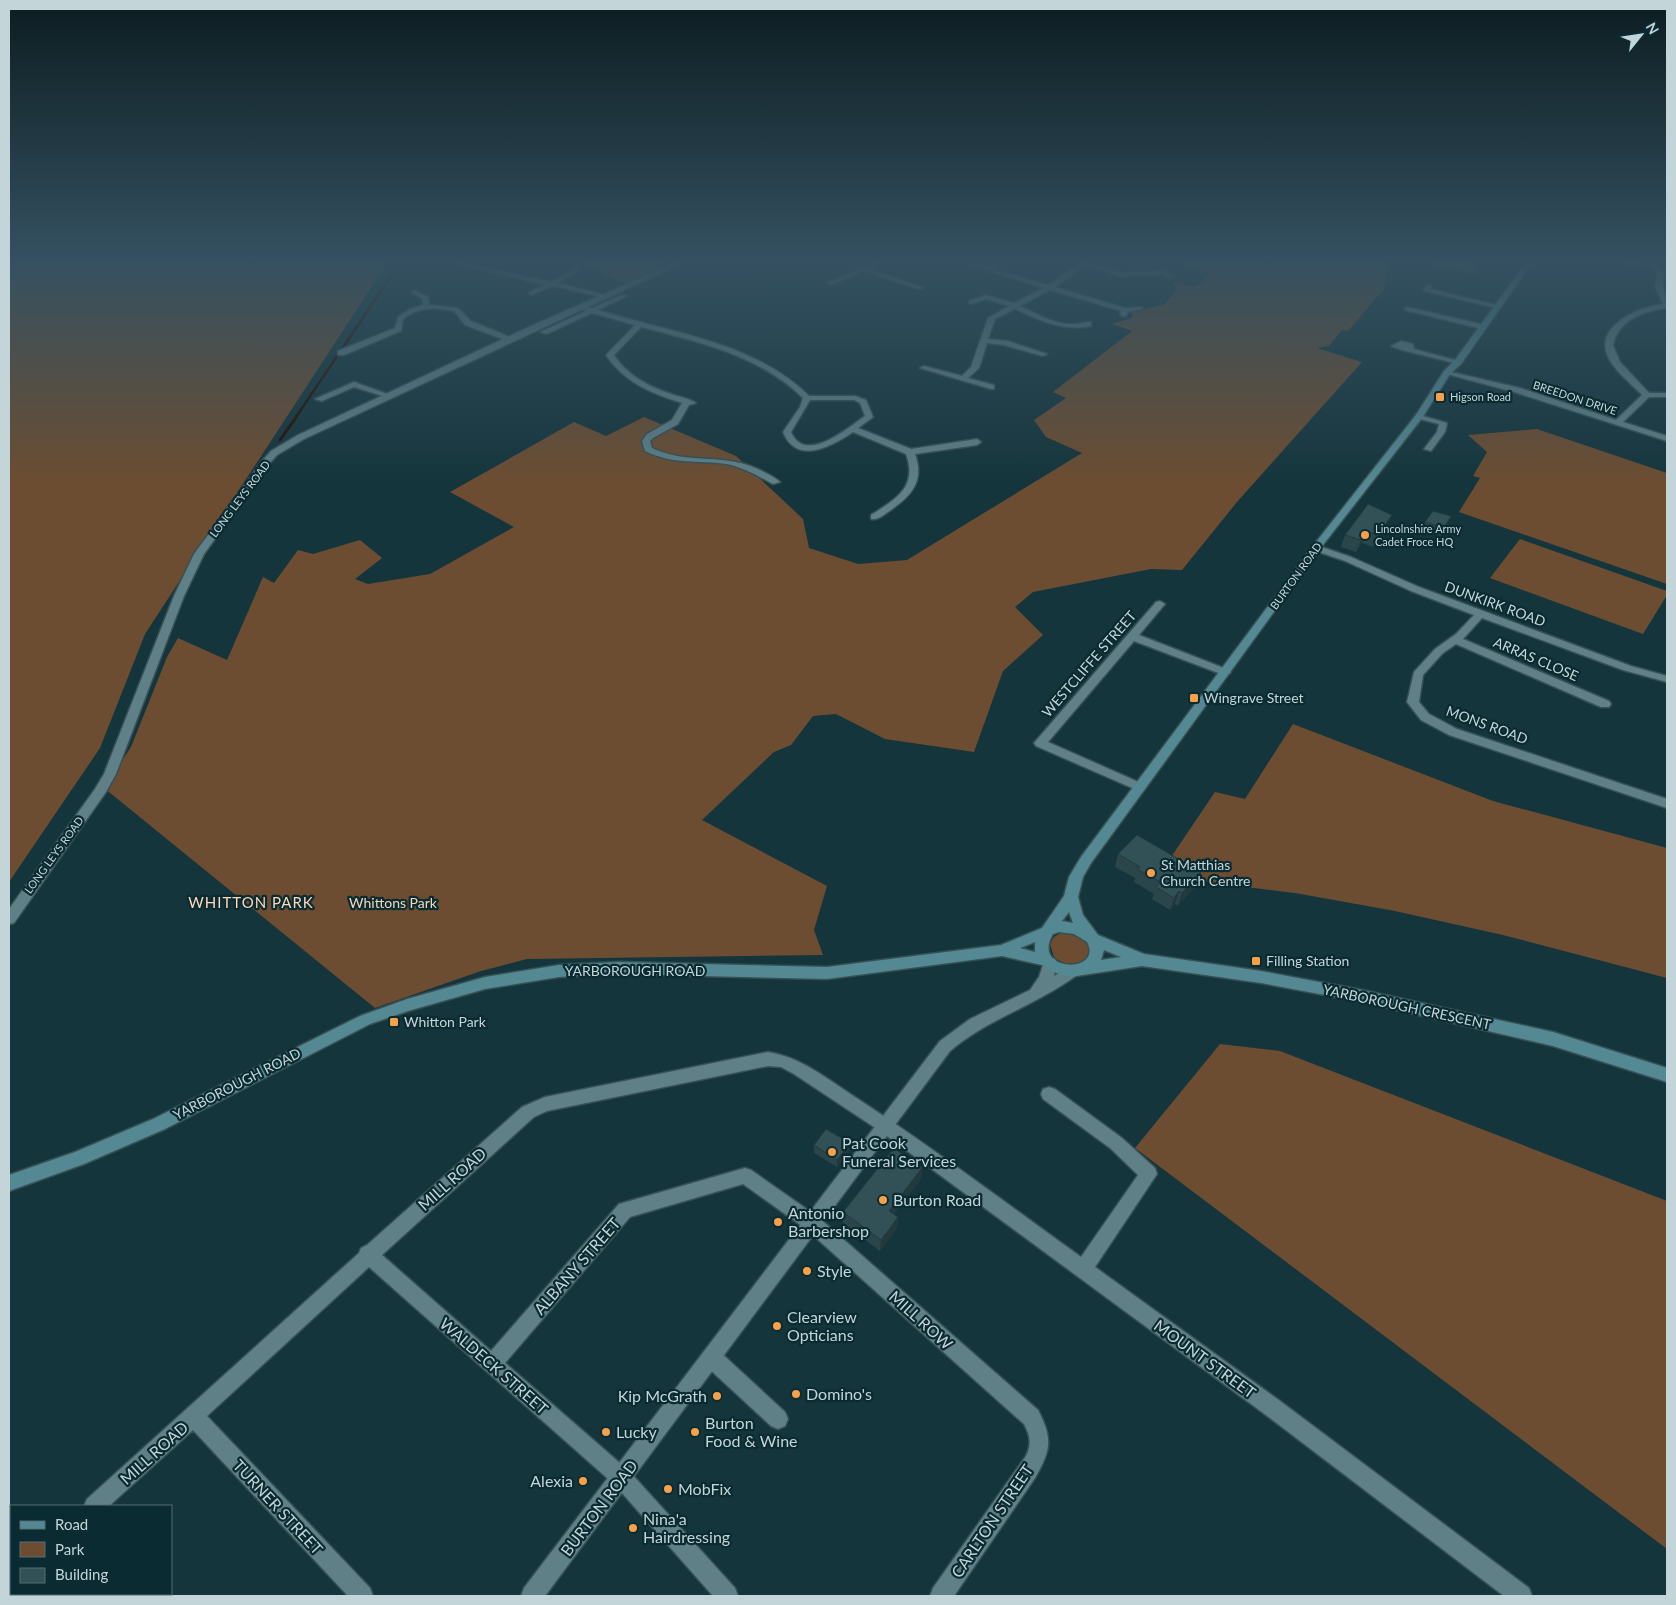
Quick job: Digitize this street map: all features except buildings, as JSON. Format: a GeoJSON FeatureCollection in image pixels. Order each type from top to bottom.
{"type":"FeatureCollection","features":[{"type":"Feature","properties":{"kind":"main road","name":"BURTON ROAD"},"geometry":{"type":"LineString","coordinates":[[1048,931],[1071,897],[1076,877],[1086,860],[1316,548],[1419,416],[1446,373],[1458,362],[1477,335]]}},
{"type":"Feature","properties":{"kind":"main road"},"geometry":{"type":"LineString","coordinates":[[1071,897],[1078,917],[1097,945],[1097,958],[1088,968]]}},
{"type":"Feature","properties":{"kind":"main road"},"geometry":{"type":"LineString","coordinates":[[1002,950],[1048,931],[1069,926],[1142,960]]}},
{"type":"Feature","properties":{"kind":"main road"},"geometry":{"type":"LineString","coordinates":[[1048,931],[1041,942],[1043,954],[1056,967],[1072,971],[1142,960]]}},
{"type":"Feature","properties":{"kind":"main road"},"geometry":{"type":"LineString","coordinates":[[1002,950],[1048,961]]}},
{"type":"Feature","properties":{"kind":"main road","name":"YARBOROUGH ROAD"},"geometry":{"type":"LineString","coordinates":[[9,1183],[78,1159],[159,1124],[365,1020],[407,1005],[485,983],[559,971],[620,968],[827,973],[1002,950]]}},
{"type":"Feature","properties":{"kind":"main road","name":"YARBOROUGH CRESCENT"},"geometry":{"type":"LineString","coordinates":[[1142,960],[1261,977],[1362,996],[1553,1040],[1667,1075]]}},
{"type":"Feature","properties":{"kind":"street"},"geometry":{"type":"LineString","coordinates":[[341,353],[386,335]]}},
{"type":"Feature","properties":{"kind":"street"},"geometry":{"type":"LineString","coordinates":[[498,335],[511,340]]}},
{"type":"Feature","properties":{"kind":"street","name":"LONG LEYS ROAD"},"geometry":{"type":"LineString","coordinates":[[9,919],[100,792],[110,774],[184,583],[199,554],[274,453],[301,437],[522,335]]}},
{"type":"Feature","properties":{"kind":"street"},"geometry":{"type":"LineString","coordinates":[[629,335],[610,355],[616,366],[633,381],[689,403],[675,422],[650,436],[646,441],[648,449],[660,457],[683,462],[738,464],[776,482]]}},
{"type":"Feature","properties":{"kind":"street"},"geometry":{"type":"LineString","coordinates":[[684,335],[772,369],[803,392],[807,398],[806,408],[793,421],[787,432],[788,438],[795,444],[805,448],[824,446],[869,417],[863,402],[855,398],[807,398]]}},
{"type":"Feature","properties":{"kind":"street"},"geometry":{"type":"LineString","coordinates":[[963,379],[975,368],[987,335]]}},
{"type":"Feature","properties":{"kind":"street"},"geometry":{"type":"LineString","coordinates":[[1614,335],[1610,341],[1609,350],[1616,363],[1647,395]]}},
{"type":"Feature","properties":{"kind":"street"},"geometry":{"type":"LineString","coordinates":[[985,341],[1005,343],[1043,354]]}},
{"type":"Feature","properties":{"kind":"street"},"geometry":{"type":"LineString","coordinates":[[1410,349],[1458,362]]}},
{"type":"Feature","properties":{"kind":"street"},"geometry":{"type":"LineString","coordinates":[[924,368],[991,387]]}},
{"type":"Feature","properties":{"kind":"street","name":"BREEDON DRIVE"},"geometry":{"type":"LineString","coordinates":[[1446,373],[1516,390],[1667,439]]}},
{"type":"Feature","properties":{"kind":"street"},"geometry":{"type":"LineString","coordinates":[[319,399],[354,384],[389,396]]}},
{"type":"Feature","properties":{"kind":"street"},"geometry":{"type":"LineString","coordinates":[[1617,423],[1647,395],[1667,395]]}},
{"type":"Feature","properties":{"kind":"street"},"geometry":{"type":"LineString","coordinates":[[1419,416],[1442,427]]}},
{"type":"Feature","properties":{"kind":"street"},"geometry":{"type":"LineString","coordinates":[[1428,449],[1442,427],[1452,418]]}},
{"type":"Feature","properties":{"kind":"street"},"geometry":{"type":"LineString","coordinates":[[852,429],[910,452],[977,442]]}},
{"type":"Feature","properties":{"kind":"street"},"geometry":{"type":"LineString","coordinates":[[874,517],[897,502],[914,481],[916,464],[910,452]]}},
{"type":"Feature","properties":{"kind":"street","name":"DUNKIRK ROAD"},"geometry":{"type":"LineString","coordinates":[[1316,548],[1348,559],[1415,589],[1627,668],[1667,679]]}},
{"type":"Feature","properties":{"kind":"street","name":"WESTCLIFFE STREET"},"geometry":{"type":"LineString","coordinates":[[1139,787],[1040,743],[1160,604]]}},
{"type":"Feature","properties":{"kind":"street","name":"MONS ROAD"},"geometry":{"type":"LineString","coordinates":[[1481,613],[1456,640],[1439,651],[1418,674],[1413,702],[1425,717],[1453,732],[1667,804]]}},
{"type":"Feature","properties":{"kind":"street"},"geometry":{"type":"LineString","coordinates":[[1132,636],[1225,672]]}},
{"type":"Feature","properties":{"kind":"street","name":"ARRAS CLOSE"},"geometry":{"type":"LineString","coordinates":[[1456,640],[1604,704]]}},
{"type":"Feature","properties":{"kind":"street"},"geometry":{"type":"LineString","coordinates":[[1034,996],[1046,979],[1048,961]]}},
{"type":"Feature","properties":{"kind":"street","name":"BURTON ROAD"},"geometry":{"type":"LineString","coordinates":[[532,1596],[886,1126],[944,1046],[960,1032],[986,1016],[1056,985],[1072,971]]}},
{"type":"Feature","properties":{"kind":"street","name":"MILL ROAD"},"geometry":{"type":"LineString","coordinates":[[95,1505],[194,1417],[367,1254],[528,1112],[545,1104],[768,1058],[783,1061],[799,1069],[886,1126]]}},
{"type":"Feature","properties":{"kind":"street"},"geometry":{"type":"LineString","coordinates":[[1048,1094],[1116,1143],[1149,1174],[1084,1269]]}},
{"type":"Feature","properties":{"kind":"street","name":"MOUNT STREET"},"geometry":{"type":"LineString","coordinates":[[886,1126],[1273,1408],[1521,1596]]}},
{"type":"Feature","properties":{"kind":"street","name":"ALBANY STREET"},"geometry":{"type":"LineString","coordinates":[[492,1364],[625,1210],[745,1176],[812,1223]]}},
{"type":"Feature","properties":{"kind":"street","name":"MILL ROW"},"geometry":{"type":"LineString","coordinates":[[812,1223],[1030,1417]]}},
{"type":"Feature","properties":{"kind":"street","name":"WALDECK STREET"},"geometry":{"type":"LineString","coordinates":[[367,1254],[622,1478],[727,1596]]}},
{"type":"Feature","properties":{"kind":"street"},"geometry":{"type":"LineString","coordinates":[[712,1358],[778,1419]]}},
{"type":"Feature","properties":{"kind":"street","name":"TURNER STREET"},"geometry":{"type":"LineString","coordinates":[[194,1417],[362,1596]]}},
{"type":"Feature","properties":{"kind":"street","name":"CARLTON STREET"},"geometry":{"type":"LineString","coordinates":[[941,1596],[1028,1471],[1038,1453],[1040,1434],[1030,1417]]}},
{"type":"Feature","properties":{"kind":"green space"},"geometry":{"type":"Polygon","coordinates":[[[9,335],[340,335],[145,634],[100,748],[9,882],[9,335]]]}},
{"type":"Feature","properties":{"kind":"green space","name":"Whittons Park"},"geometry":{"type":"Polygon","coordinates":[[[1127,335],[1338,335],[1329,346],[1317,348],[1362,362],[1237,502],[1182,570],[1151,569],[1033,592],[1015,607],[1043,635],[1003,671],[974,752],[885,739],[836,714],[813,716],[791,745],[774,752],[702,820],[827,886],[814,930],[823,955],[527,959],[481,971],[375,1008],[104,788],[131,747],[167,657],[178,638],[227,660],[263,577],[274,583],[298,550],[313,554],[360,540],[382,558],[355,579],[368,584],[430,574],[514,527],[450,492],[574,422],[606,436],[644,417],[736,456],[803,519],[809,548],[858,564],[907,560],[1082,453],[1046,437],[1034,420],[1066,398],[1053,392],[1127,335]]]}},
{"type":"Feature","properties":{"kind":"green space"},"geometry":{"type":"Polygon","coordinates":[[[1537,429],[1667,473],[1667,584],[1459,512],[1480,478],[1473,476],[1487,452],[1468,435],[1537,429]]]}},
{"type":"Feature","properties":{"kind":"green space"},"geometry":{"type":"Polygon","coordinates":[[[1520,539],[1667,591],[1667,595],[1643,634],[1490,578],[1520,539]]]}},
{"type":"Feature","properties":{"kind":"green space"},"geometry":{"type":"Polygon","coordinates":[[[1293,724],[1493,801],[1667,848],[1667,978],[1503,935],[1395,911],[1295,893],[1207,882],[1167,863],[1215,792],[1245,799],[1293,724]]]}},
{"type":"Feature","properties":{"kind":"green space"},"geometry":{"type":"Polygon","coordinates":[[[1061,933],[1075,934],[1086,942],[1090,951],[1083,961],[1069,964],[1059,961],[1054,957],[1050,944],[1054,937],[1061,933]]]}},
{"type":"Feature","properties":{"kind":"green space"},"geometry":{"type":"Polygon","coordinates":[[[1220,1044],[1280,1051],[1667,1201],[1667,1549],[1135,1148],[1220,1044]]]}},
{"type":"Feature","properties":{"kind":"waterway"},"geometry":{"type":"LineString","coordinates":[[296,417],[351,335]]}},
{"type":"Feature","properties":{"kind":"waterway"},"geometry":{"type":"LineString","coordinates":[[280,440],[297,416]]}},
{"type":"Feature","properties":{"kind":"place","name":"Higson Road"},"geometry":{"type":"Point","coordinates":[1440,397]}},
{"type":"Feature","properties":{"kind":"place","name":"Lincolnshire Army Cadet Froce HQ"},"geometry":{"type":"Point","coordinates":[1365,535]}},
{"type":"Feature","properties":{"kind":"place","name":"Wingrave Street"},"geometry":{"type":"Point","coordinates":[1194,698]}},
{"type":"Feature","properties":{"kind":"place","name":"St Matthias Church Centre"},"geometry":{"type":"Point","coordinates":[1151,873]}},
{"type":"Feature","properties":{"kind":"place","name":"Filling Station"},"geometry":{"type":"Point","coordinates":[1256,961]}},
{"type":"Feature","properties":{"kind":"place","name":"Whitton Park"},"geometry":{"type":"Point","coordinates":[394,1022]}},
{"type":"Feature","properties":{"kind":"place","name":"Pat Cook Funeral Services"},"geometry":{"type":"Point","coordinates":[832,1152]}},
{"type":"Feature","properties":{"kind":"place","name":"Burton Road"},"geometry":{"type":"Point","coordinates":[883,1200]}},
{"type":"Feature","properties":{"kind":"place","name":"Antonio Barbershop"},"geometry":{"type":"Point","coordinates":[778,1222]}},
{"type":"Feature","properties":{"kind":"place","name":"Style"},"geometry":{"type":"Point","coordinates":[807,1271]}},
{"type":"Feature","properties":{"kind":"place","name":"Clearview Opticians"},"geometry":{"type":"Point","coordinates":[777,1326]}},
{"type":"Feature","properties":{"kind":"place","name":"Domino's"},"geometry":{"type":"Point","coordinates":[796,1394]}},
{"type":"Feature","properties":{"kind":"place","name":"Kip McGrath"},"geometry":{"type":"Point","coordinates":[717,1396]}},
{"type":"Feature","properties":{"kind":"place","name":"Lucky"},"geometry":{"type":"Point","coordinates":[606,1432]}},
{"type":"Feature","properties":{"kind":"place","name":"Burton Food & Wine"},"geometry":{"type":"Point","coordinates":[695,1432]}},
{"type":"Feature","properties":{"kind":"place","name":"Alexia"},"geometry":{"type":"Point","coordinates":[583,1481]}},
{"type":"Feature","properties":{"kind":"place","name":"MobFix"},"geometry":{"type":"Point","coordinates":[668,1489]}},
{"type":"Feature","properties":{"kind":"place","name":"Nina'a Hairdressing"},"geometry":{"type":"Point","coordinates":[633,1528]}},
{"type":"Feature","properties":{"kind":"district","name":"WHITTON PARK"},"geometry":{"type":"Point","coordinates":[251,903]}}]}
